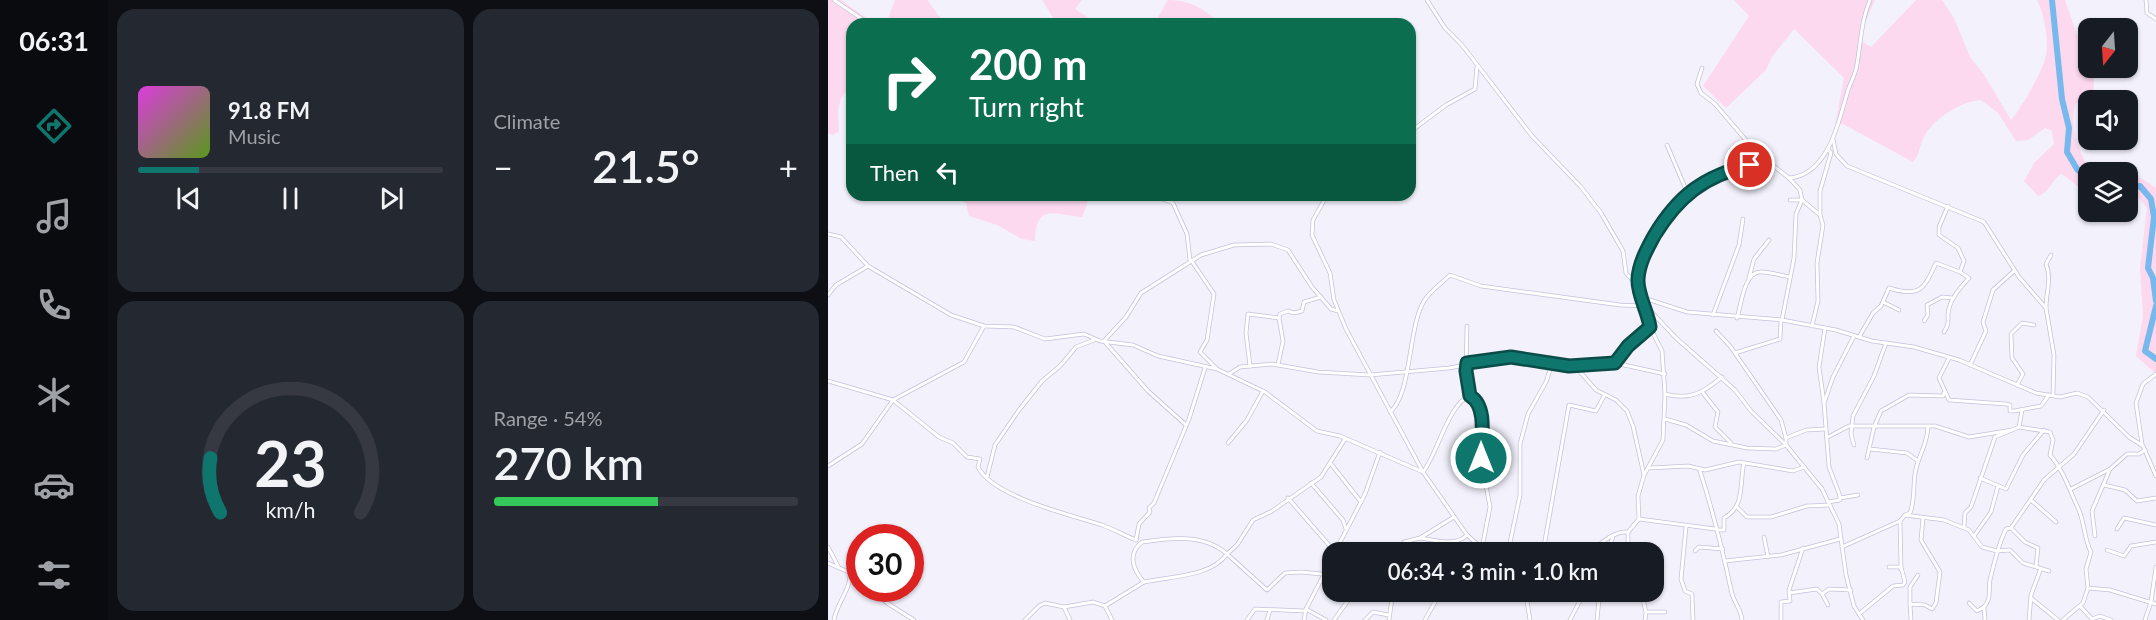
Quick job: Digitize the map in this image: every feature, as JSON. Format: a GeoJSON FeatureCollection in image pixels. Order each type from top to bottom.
{"type":"FeatureCollection","features":[{"type":"Feature","properties":{"kind":"street"},"geometry":{"type":"LineString","coordinates":[[834,0],[860,18]]}},
{"type":"Feature","properties":{"kind":"street"},"geometry":{"type":"LineString","coordinates":[[1427,0],[1445,28],[1532,136],[1581,187],[1601,213],[1623,251],[1626,273],[1639,286]]}},
{"type":"Feature","properties":{"kind":"street"},"geometry":{"type":"LineString","coordinates":[[1789,178],[1799,176],[1811,168],[1833,139],[1857,64],[1862,21],[1870,0]]}},
{"type":"Feature","properties":{"kind":"street"},"geometry":{"type":"LineString","coordinates":[[2146,0],[2147,14],[2156,19]]}},
{"type":"Feature","properties":{"kind":"street"},"geometry":{"type":"LineString","coordinates":[[1416,128],[1446,105],[1475,89],[1477,66]]}},
{"type":"Feature","properties":{"kind":"street"},"geometry":{"type":"LineString","coordinates":[[1702,68],[1697,88],[1767,162],[1789,178],[1800,190],[1802,200],[1796,214],[1794,258],[1780,339],[1735,353]]}},
{"type":"Feature","properties":{"kind":"street"},"geometry":{"type":"LineString","coordinates":[[1833,139],[1836,154],[1848,166],[1984,222],[2015,270],[2046,309]]}},
{"type":"Feature","properties":{"kind":"street"},"geometry":{"type":"LineString","coordinates":[[1667,145],[1687,192]]}},
{"type":"Feature","properties":{"kind":"street"},"geometry":{"type":"LineString","coordinates":[[1812,326],[1820,291],[1817,263],[1823,225],[1820,215],[1820,191],[1831,153],[1828,148]]}},
{"type":"Feature","properties":{"kind":"street"},"geometry":{"type":"LineString","coordinates":[[1628,542],[1628,532],[1639,519],[1638,496],[1644,475],[1663,440],[1665,419],[1665,374],[1662,351],[1650,327],[1639,286],[1638,277],[1645,250],[1662,221],[1687,192],[1733,169],[1767,162]]}},
{"type":"Feature","properties":{"kind":"street"},"geometry":{"type":"LineString","coordinates":[[1790,200],[1802,200],[1820,215]]}},
{"type":"Feature","properties":{"kind":"street"},"geometry":{"type":"LineString","coordinates":[[1168,201],[1173,203],[1187,234],[1191,261],[1214,294],[1207,340],[1200,352],[1217,369],[1263,391],[1317,431],[1380,452],[1424,472]]}},
{"type":"Feature","properties":{"kind":"street"},"geometry":{"type":"LineString","coordinates":[[1324,201],[1313,220],[1312,236],[1330,273],[1338,311],[1370,375],[1424,472],[1467,535],[1475,542]]}},
{"type":"Feature","properties":{"kind":"street"},"geometry":{"type":"LineString","coordinates":[[1948,206],[1939,227],[1939,236],[1958,248],[1964,261],[1960,272]]}},
{"type":"Feature","properties":{"kind":"street"},"geometry":{"type":"LineString","coordinates":[[1713,315],[1739,245],[1743,219]]}},
{"type":"Feature","properties":{"kind":"street"},"geometry":{"type":"LineString","coordinates":[[828,234],[841,237],[868,266],[951,315],[984,326],[1014,327],[1045,339],[1077,333],[1096,340],[1133,345],[1158,356],[1217,369]]}},
{"type":"Feature","properties":{"kind":"street"},"geometry":{"type":"LineString","coordinates":[[1737,318],[1754,259],[1768,240]]}},
{"type":"Feature","properties":{"kind":"street"},"geometry":{"type":"LineString","coordinates":[[1104,341],[1126,317],[1136,297],[1210,250],[1234,245],[1281,246],[1292,254],[1306,279],[1331,309],[1338,311]]}},
{"type":"Feature","properties":{"kind":"street"},"geometry":{"type":"LineString","coordinates":[[1949,358],[1939,378],[1949,400],[1972,399],[1988,404],[2006,404],[2010,405],[2010,411],[2041,406],[2051,395],[2054,355],[2046,309],[2046,289],[2050,277],[2046,264],[2051,255]]}},
{"type":"Feature","properties":{"kind":"street"},"geometry":{"type":"LineString","coordinates":[[1824,403],[1833,377],[1856,336],[1883,302],[1889,288],[1913,291],[1926,286],[1936,263],[1969,278],[1952,298],[1948,313],[1950,322],[1944,332]]}},
{"type":"Feature","properties":{"kind":"street"},"geometry":{"type":"LineString","coordinates":[[828,295],[836,285],[868,266]]}},
{"type":"Feature","properties":{"kind":"street"},"geometry":{"type":"LineString","coordinates":[[1970,365],[1986,331],[1983,322],[1993,290],[2015,270]]}},
{"type":"Feature","properties":{"kind":"street"},"geometry":{"type":"LineString","coordinates":[[1749,278],[1761,272],[1790,277]]}},
{"type":"Feature","properties":{"kind":"street"},"geometry":{"type":"LineString","coordinates":[[1390,412],[1395,407],[1406,371],[1415,326],[1424,301],[1450,274],[1481,286],[1620,306],[1646,306],[1676,338],[1722,377],[1751,411],[1786,445],[1822,489],[1839,524],[1851,590],[1859,615],[1863,620]]}},
{"type":"Feature","properties":{"kind":"street"},"geometry":{"type":"LineString","coordinates":[[1278,365],[1283,341],[1280,314],[1288,311],[1294,313],[1302,311],[1304,302],[1322,297]]}},
{"type":"Feature","properties":{"kind":"street"},"geometry":{"type":"LineString","coordinates":[[1924,321],[1928,315],[1927,305],[1942,297],[1952,298]]}},
{"type":"Feature","properties":{"kind":"street"},"geometry":{"type":"LineString","coordinates":[[1644,298],[1677,310],[1737,318],[1782,320],[1825,328],[1886,344],[1914,347],[1970,365],[2017,385],[2051,395],[2077,393],[2088,397],[2104,410],[2129,437],[2143,446]]}},
{"type":"Feature","properties":{"kind":"street"},"geometry":{"type":"LineString","coordinates":[[1883,302],[1899,310]]}},
{"type":"Feature","properties":{"kind":"street"},"geometry":{"type":"LineString","coordinates":[[1250,366],[1246,333],[1248,314],[1279,318]]}},
{"type":"Feature","properties":{"kind":"street"},"geometry":{"type":"LineString","coordinates":[[2017,385],[2024,374],[2012,358],[2012,334],[2022,323],[2034,325]]}},
{"type":"Feature","properties":{"kind":"street"},"geometry":{"type":"LineString","coordinates":[[828,466],[862,444],[893,400],[964,362],[984,326]]}},
{"type":"Feature","properties":{"kind":"street"},"geometry":{"type":"LineString","coordinates":[[1467,326],[1466,371],[1470,396],[1476,401],[1481,411],[1481,458],[1490,507],[1483,542]]}},
{"type":"Feature","properties":{"kind":"street"},"geometry":{"type":"LineString","coordinates":[[1615,363],[1628,346],[1650,327]]}},
{"type":"Feature","properties":{"kind":"street"},"geometry":{"type":"LineString","coordinates":[[1825,328],[1819,367],[1828,437],[1829,467],[1840,498]]}},
{"type":"Feature","properties":{"kind":"street"},"geometry":{"type":"LineString","coordinates":[[1716,331],[1735,353],[1781,420],[1786,445]]}},
{"type":"Feature","properties":{"kind":"street"},"geometry":{"type":"LineString","coordinates":[[987,477],[995,445],[1018,410],[1042,381],[1060,366],[1076,347],[1096,340]]}},
{"type":"Feature","properties":{"kind":"street"},"geometry":{"type":"LineString","coordinates":[[1104,341],[1148,391],[1186,425]]}},
{"type":"Feature","properties":{"kind":"street"},"geometry":{"type":"LineString","coordinates":[[1854,446],[1852,416],[1874,376],[1886,344]]}},
{"type":"Feature","properties":{"kind":"street"},"geometry":{"type":"LineString","coordinates":[[1229,375],[1240,367],[1278,365],[1318,372],[1370,375],[1449,368],[1511,357],[1552,364],[1598,366],[1615,363],[1665,374]]}},
{"type":"Feature","properties":{"kind":"street"},"geometry":{"type":"LineString","coordinates":[[1510,542],[1520,495],[1520,444],[1528,414],[1546,382],[1552,364]]}},
{"type":"Feature","properties":{"kind":"street"},"geometry":{"type":"LineString","coordinates":[[1574,365],[1604,396],[1616,400],[1629,416],[1644,475]]}},
{"type":"Feature","properties":{"kind":"street"},"geometry":{"type":"LineString","coordinates":[[1143,582],[1133,565],[1139,524],[1150,512],[1149,508],[1154,502],[1186,425],[1205,368]]}},
{"type":"Feature","properties":{"kind":"street"},"geometry":{"type":"LineString","coordinates":[[2156,374],[2143,384],[2136,403],[2143,446],[2156,475]]}},
{"type":"Feature","properties":{"kind":"street"},"geometry":{"type":"LineString","coordinates":[[1665,394],[1682,398],[1703,393],[1722,377]]}},
{"type":"Feature","properties":{"kind":"street"},"geometry":{"type":"LineString","coordinates":[[828,381],[893,400],[939,438],[953,443],[967,457],[980,459],[978,467],[987,477],[1044,508],[1102,526],[1136,540]]}},
{"type":"Feature","properties":{"kind":"street"},"geometry":{"type":"LineString","coordinates":[[1228,443],[1247,420],[1263,391]]}},
{"type":"Feature","properties":{"kind":"street"},"geometry":{"type":"LineString","coordinates":[[1703,393],[1718,412],[1715,427],[1731,443]]}},
{"type":"Feature","properties":{"kind":"street"},"geometry":{"type":"LineString","coordinates":[[1867,458],[1874,427],[1881,411],[1909,395],[1943,396],[1944,393]]}},
{"type":"Feature","properties":{"kind":"street"},"geometry":{"type":"LineString","coordinates":[[1424,472],[1432,460],[1444,428],[1463,400],[1470,396]]}},
{"type":"Feature","properties":{"kind":"street"},"geometry":{"type":"LineString","coordinates":[[1544,542],[1569,405],[1596,411],[1604,396]]}},
{"type":"Feature","properties":{"kind":"street"},"geometry":{"type":"LineString","coordinates":[[2019,427],[2022,410]]}},
{"type":"Feature","properties":{"kind":"street"},"geometry":{"type":"LineString","coordinates":[[1969,603],[1977,611],[1989,601],[1990,581],[1997,551],[2006,529],[2011,528],[2032,501],[2044,480],[2074,454],[2104,410]]}},
{"type":"Feature","properties":{"kind":"street"},"geometry":{"type":"LineString","coordinates":[[1665,419],[1686,425],[1707,439],[1747,448],[1776,449],[1786,445]]}},
{"type":"Feature","properties":{"kind":"street"},"geometry":{"type":"LineString","coordinates":[[1828,437],[1841,428],[1851,426],[1935,426],[1951,429],[1969,437],[2012,430]]}},
{"type":"Feature","properties":{"kind":"street"},"geometry":{"type":"LineString","coordinates":[[1842,548],[1900,521],[1910,513],[1913,506],[1914,476],[1918,461],[1928,442],[1928,427]]}},
{"type":"Feature","properties":{"kind":"street"},"geometry":{"type":"LineString","coordinates":[[1964,527],[1965,513],[1971,507],[1995,436],[2019,427],[2044,429],[2050,432],[2053,440],[2050,454],[2071,489],[2083,525],[2083,537],[2091,552],[2086,569],[2088,588],[2080,606],[2061,620],[2032,599]]}},
{"type":"Feature","properties":{"kind":"street"},"geometry":{"type":"LineString","coordinates":[[1786,438],[1806,430],[1826,429]]}},
{"type":"Feature","properties":{"kind":"street"},"geometry":{"type":"LineString","coordinates":[[1979,478],[2006,489],[2024,455],[2044,429]]}},
{"type":"Feature","properties":{"kind":"street"},"geometry":{"type":"LineString","coordinates":[[1025,620],[1045,603],[1064,607],[1094,603],[1105,606],[1143,582],[1220,564],[1237,545],[1253,520],[1321,477],[1345,439]]}},
{"type":"Feature","properties":{"kind":"street"},"geometry":{"type":"LineString","coordinates":[[1870,449],[1907,453],[1918,461]]}},
{"type":"Feature","properties":{"kind":"street"},"geometry":{"type":"LineString","coordinates":[[2071,489],[2110,469],[2127,454],[2139,454],[2145,450]]}},
{"type":"Feature","properties":{"kind":"street"},"geometry":{"type":"LineString","coordinates":[[1340,542],[1361,503],[1380,452]]}},
{"type":"Feature","properties":{"kind":"street"},"geometry":{"type":"LineString","coordinates":[[1700,471],[1743,463],[1792,471],[1804,466]]}},
{"type":"Feature","properties":{"kind":"street"},"geometry":{"type":"LineString","coordinates":[[1639,519],[1686,527],[1724,530],[1724,518],[1737,507],[1742,492],[1740,477],[1743,463]]}},
{"type":"Feature","properties":{"kind":"street"},"geometry":{"type":"LineString","coordinates":[[1330,464],[1361,503]]}},
{"type":"Feature","properties":{"kind":"street"},"geometry":{"type":"LineString","coordinates":[[1649,468],[1698,467],[1723,549],[1733,599],[1741,608],[1742,620]]}},
{"type":"Feature","properties":{"kind":"street"},"geometry":{"type":"LineString","coordinates":[[2095,536],[2092,511],[2110,469]]}},
{"type":"Feature","properties":{"kind":"street"},"geometry":{"type":"LineString","coordinates":[[1311,483],[1343,520],[1347,530]]}},
{"type":"Feature","properties":{"kind":"street"},"geometry":{"type":"LineString","coordinates":[[2104,485],[2125,490],[2137,501],[2156,498]]}},
{"type":"Feature","properties":{"kind":"street"},"geometry":{"type":"LineString","coordinates":[[1974,536],[1991,512],[1998,486]]}},
{"type":"Feature","properties":{"kind":"street"},"geometry":{"type":"LineString","coordinates":[[1737,507],[1747,517],[1771,518],[1807,506],[1829,504],[1840,498],[1858,495]]}},
{"type":"Feature","properties":{"kind":"street"},"geometry":{"type":"LineString","coordinates":[[1288,498],[1326,542]]}},
{"type":"Feature","properties":{"kind":"street"},"geometry":{"type":"LineString","coordinates":[[2032,501],[2056,522]]}},
{"type":"Feature","properties":{"kind":"street"},"geometry":{"type":"LineString","coordinates":[[1905,515],[1944,520],[1964,527],[1982,547],[1997,551],[2010,550],[2023,563],[2049,571]]}},
{"type":"Feature","properties":{"kind":"street"},"geometry":{"type":"LineString","coordinates":[[1404,542],[1420,538],[1455,517]]}},
{"type":"Feature","properties":{"kind":"street"},"geometry":{"type":"LineString","coordinates":[[1910,604],[1925,605],[1932,609],[1936,603],[1935,595],[1941,580],[1937,565],[1921,540],[1923,517]]}},
{"type":"Feature","properties":{"kind":"street"},"geometry":{"type":"LineString","coordinates":[[2117,529],[2124,518],[2156,525]]}},
{"type":"Feature","properties":{"kind":"street"},"geometry":{"type":"LineString","coordinates":[[1900,521],[1904,584]]}},
{"type":"Feature","properties":{"kind":"street"},"geometry":{"type":"LineString","coordinates":[[1686,527],[1681,579],[1685,591],[1692,594],[1694,620]]}},
{"type":"Feature","properties":{"kind":"street"},"geometry":{"type":"LineString","coordinates":[[2011,528],[2025,542],[2038,548],[2036,566]]}},
{"type":"Feature","properties":{"kind":"street"},"geometry":{"type":"LineString","coordinates":[[1601,542],[1620,532],[1628,532]]}},
{"type":"Feature","properties":{"kind":"street"},"geometry":{"type":"LineString","coordinates":[[1420,538],[1455,542],[1467,535]]}},
{"type":"Feature","properties":{"kind":"street"},"geometry":{"type":"LineString","coordinates":[[1611,542],[1613,536]]}},
{"type":"Feature","properties":{"kind":"street"},"geometry":{"type":"LineString","coordinates":[[1764,537],[1768,557]]}},
{"type":"Feature","properties":{"kind":"street"},"geometry":{"type":"LineString","coordinates":[[1133,555],[1142,542],[1183,538],[1202,541],[1227,554],[1267,590],[1285,573],[1322,575]]}},
{"type":"Feature","properties":{"kind":"street"},"geometry":{"type":"LineString","coordinates":[[1725,561],[1768,557],[1840,538]]}},
{"type":"Feature","properties":{"kind":"street"},"geometry":{"type":"LineString","coordinates":[[2107,550],[2124,556],[2131,546],[2156,542]]}},
{"type":"Feature","properties":{"kind":"street"},"geometry":{"type":"LineString","coordinates":[[828,547],[838,566]]}},
{"type":"Feature","properties":{"kind":"street"},"geometry":{"type":"LineString","coordinates":[[1695,550],[1699,547],[1723,549]]}},
{"type":"Feature","properties":{"kind":"street"},"geometry":{"type":"LineString","coordinates":[[1781,620],[1781,602],[1790,601],[1789,593],[1803,548]]}},
{"type":"Feature","properties":{"kind":"street"},"geometry":{"type":"LineString","coordinates":[[828,563],[846,570]]}},
{"type":"Feature","properties":{"kind":"street"},"geometry":{"type":"LineString","coordinates":[[1889,567],[1900,567],[1902,571]]}},
{"type":"Feature","properties":{"kind":"street"},"geometry":{"type":"LineString","coordinates":[[2145,620],[2154,603],[2156,567]]}},
{"type":"Feature","properties":{"kind":"street"},"geometry":{"type":"LineString","coordinates":[[2030,620],[2034,585],[2042,568]]}},
{"type":"Feature","properties":{"kind":"street"},"geometry":{"type":"LineString","coordinates":[[1911,620],[1910,587],[1918,575]]}},
{"type":"Feature","properties":{"kind":"street"},"geometry":{"type":"LineString","coordinates":[[1304,620],[1306,610],[1322,581]]}},
{"type":"Feature","properties":{"kind":"street"},"geometry":{"type":"LineString","coordinates":[[1859,615],[1893,586],[1904,584],[1910,587]]}},
{"type":"Feature","properties":{"kind":"street"},"geometry":{"type":"LineString","coordinates":[[834,620],[837,605],[846,588]]}},
{"type":"Feature","properties":{"kind":"street"},"geometry":{"type":"LineString","coordinates":[[2088,588],[2110,590],[2154,603]]}},
{"type":"Feature","properties":{"kind":"street"},"geometry":{"type":"LineString","coordinates":[[1789,593],[1817,589],[1828,605]]}},
{"type":"Feature","properties":{"kind":"street"},"geometry":{"type":"LineString","coordinates":[[1822,594],[1829,589],[1851,590]]}},
{"type":"Feature","properties":{"kind":"street"},"geometry":{"type":"LineString","coordinates":[[886,602],[914,620]]}},
{"type":"Feature","properties":{"kind":"street"},"geometry":{"type":"LineString","coordinates":[[1334,620],[1347,602]]}},
{"type":"Feature","properties":{"kind":"street"},"geometry":{"type":"LineString","coordinates":[[1365,620],[1373,612],[1389,618],[1391,602]]}},
{"type":"Feature","properties":{"kind":"street"},"geometry":{"type":"LineString","coordinates":[[1425,620],[1435,602]]}},
{"type":"Feature","properties":{"kind":"street"},"geometry":{"type":"LineString","coordinates":[[1527,602],[1530,620]]}},
{"type":"Feature","properties":{"kind":"street"},"geometry":{"type":"LineString","coordinates":[[1570,620],[1579,602]]}},
{"type":"Feature","properties":{"kind":"street"},"geometry":{"type":"LineString","coordinates":[[1597,620],[1599,602]]}},
{"type":"Feature","properties":{"kind":"street"},"geometry":{"type":"LineString","coordinates":[[1644,602],[1645,620]]}},
{"type":"Feature","properties":{"kind":"street"},"geometry":{"type":"LineString","coordinates":[[1105,606],[1112,620]]}},
{"type":"Feature","properties":{"kind":"street"},"geometry":{"type":"LineString","coordinates":[[2080,606],[2092,619],[2100,616],[2111,620]]}},
{"type":"Feature","properties":{"kind":"street"},"geometry":{"type":"LineString","coordinates":[[1064,607],[1070,620]]}},
{"type":"Feature","properties":{"kind":"street"},"geometry":{"type":"LineString","coordinates":[[1984,607],[1985,620]]}},
{"type":"Feature","properties":{"kind":"street"},"geometry":{"type":"LineString","coordinates":[[1246,620],[1255,609],[1306,610],[1326,620]]}},
{"type":"Feature","properties":{"kind":"street"},"geometry":{"type":"LineString","coordinates":[[1267,620],[1270,610]]}},
{"type":"Feature","properties":{"kind":"street"},"geometry":{"type":"LineString","coordinates":[[1646,612],[1665,612]]}},
{"type":"Feature","properties":{"kind":"shaded area"},"geometry":{"type":"Polygon","coordinates":[[[828,0],[841,0],[866,18],[846,18],[846,91],[841,98],[838,111],[839,131],[833,135],[828,133],[828,0]]]}},
{"type":"Feature","properties":{"kind":"shaded area"},"geometry":{"type":"Polygon","coordinates":[[[895,0],[927,0],[940,18],[888,18],[895,0]]]}},
{"type":"Feature","properties":{"kind":"shaded area"},"geometry":{"type":"Polygon","coordinates":[[[1042,0],[1082,0],[1075,9],[1089,18],[1053,18],[1042,0]]]}},
{"type":"Feature","properties":{"kind":"shaded area"},"geometry":{"type":"Polygon","coordinates":[[[1168,0],[1197,6],[1214,18],[1158,18],[1168,0]]]}},
{"type":"Feature","properties":{"kind":"shaded area"},"geometry":{"type":"Polygon","coordinates":[[[1734,0],[1875,0],[1864,25],[1861,41],[1871,47],[1916,0],[1942,0],[1954,18],[1970,57],[1983,73],[2011,120],[2032,89],[2046,55],[2045,26],[2037,0],[2065,0],[2078,37],[2078,78],[2094,78],[2093,90],[2078,90],[2078,103],[2074,112],[2073,121],[2078,150],[2086,162],[2078,162],[2078,186],[2062,174],[2055,179],[2046,192],[2038,196],[2024,181],[2034,163],[2054,144],[2052,131],[2045,128],[2028,140],[2016,141],[1998,113],[1981,100],[1957,107],[1934,124],[1924,137],[1913,162],[1843,124],[1835,125],[1844,78],[1794,29],[1772,57],[1766,70],[1726,108],[1703,86],[1749,16],[1734,0]]]}},
{"type":"Feature","properties":{"kind":"shaded area"},"geometry":{"type":"Polygon","coordinates":[[[2138,177],[2156,188],[2156,374],[2136,356],[2143,316],[2140,269],[2147,208],[2139,198],[2138,177]]]}},
{"type":"Feature","properties":{"kind":"shaded area"},"geometry":{"type":"Polygon","coordinates":[[[962,201],[1087,201],[1087,205],[1082,217],[1056,213],[1043,216],[1036,229],[1035,241],[1022,239],[997,225],[969,216],[966,203],[962,201]]]}},
{"type":"Feature","properties":{"kind":"waterway"},"geometry":{"type":"LineString","coordinates":[[2052,0],[2062,99],[2069,128],[2067,152],[2078,170]]}},
{"type":"Feature","properties":{"kind":"waterway"},"geometry":{"type":"LineString","coordinates":[[2138,186],[2151,199],[2154,217],[2148,268],[2153,278],[2156,301]]}},
{"type":"Feature","properties":{"kind":"waterway"},"geometry":{"type":"LineString","coordinates":[[2156,306],[2145,351],[2156,359]]}},
{"type":"Feature","properties":{"kind":"route"},"geometry":{"type":"LineString","coordinates":[[1481,458],[1482,415],[1476,401],[1470,396],[1467,363],[1511,357],[1569,366],[1581,364],[1598,366],[1615,363],[1628,346],[1650,327],[1638,277],[1645,250],[1662,221],[1687,192],[1733,169],[1750,165]]}}]}
